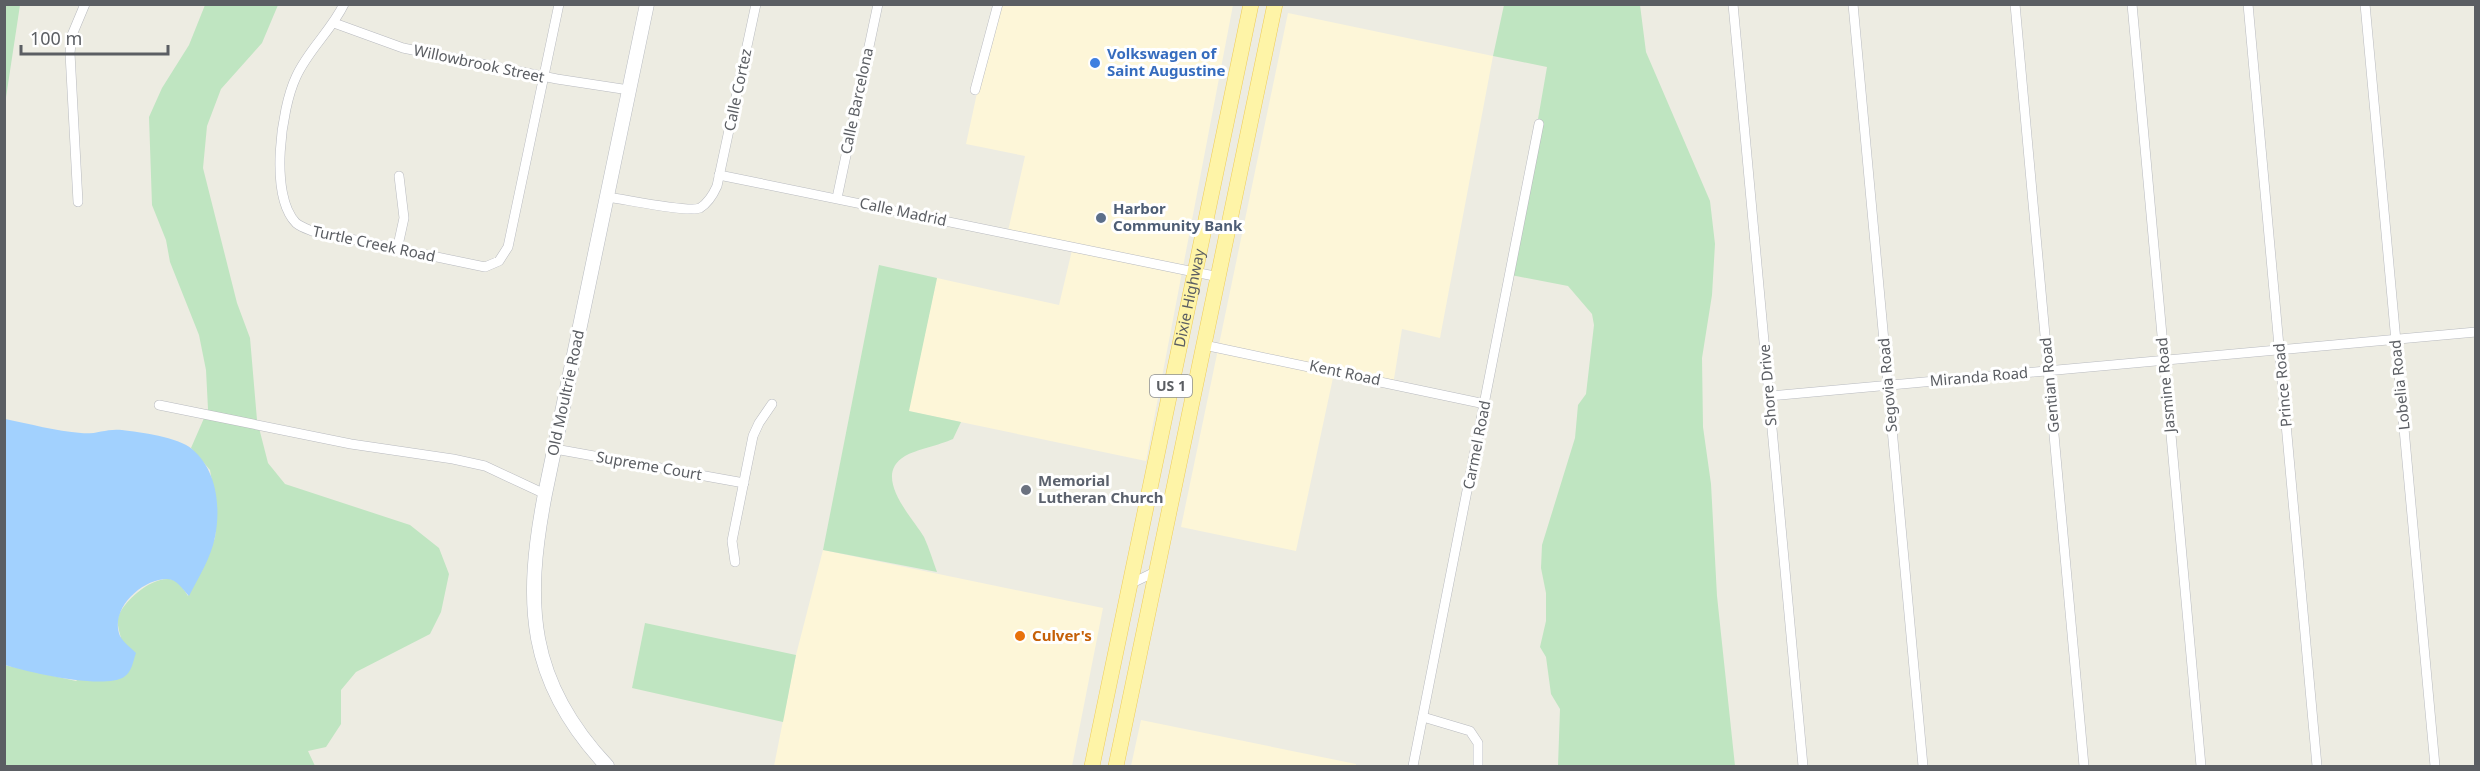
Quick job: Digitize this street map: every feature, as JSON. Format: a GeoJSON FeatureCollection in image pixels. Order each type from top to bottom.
{"type":"FeatureCollection","features":[{"type":"Feature","properties":{"kind":"main road","name":"Old Moultrie Road"},"geometry":{"type":"LineString","coordinates":[[607,766],[567,715],[547,672],[537,638],[532,597],[533,569],[545,494],[647,4]]}},
{"type":"Feature","properties":{"kind":"main road","name":"Dixie Highway"},"geometry":{"type":"LineString","coordinates":[[1092,766],[1251,4]]}},
{"type":"Feature","properties":{"kind":"main road","name":"US 1"},"geometry":{"type":"LineString","coordinates":[[1116,766],[1275,4]]}},
{"type":"Feature","properties":{"kind":"street"},"geometry":{"type":"LineString","coordinates":[[78,202],[70,53],[72,35],[85,4]]}},
{"type":"Feature","properties":{"kind":"street","name":"Turtle Creek Road"},"geometry":{"type":"LineString","coordinates":[[344,4],[334,23],[306,60],[289,94],[279,170],[285,200],[292,217],[302,227],[397,250],[478,266],[491,265],[504,255],[513,231],[544,77]]}},
{"type":"Feature","properties":{"kind":"street"},"geometry":{"type":"LineString","coordinates":[[544,77],[559,4]]}},
{"type":"Feature","properties":{"kind":"street","name":"Calle Cortez"},"geometry":{"type":"LineString","coordinates":[[719,175],[756,4]]}},
{"type":"Feature","properties":{"kind":"street","name":"Calle Barcelona"},"geometry":{"type":"LineString","coordinates":[[837,198],[878,4]]}},
{"type":"Feature","properties":{"kind":"street"},"geometry":{"type":"LineString","coordinates":[[975,90],[998,4]]}},
{"type":"Feature","properties":{"kind":"street","name":"Shore Drive"},"geometry":{"type":"LineString","coordinates":[[1733,4],[1803,766]]}},
{"type":"Feature","properties":{"kind":"street","name":"Segovia Road"},"geometry":{"type":"LineString","coordinates":[[1853,4],[1923,766]]}},
{"type":"Feature","properties":{"kind":"street","name":"Gentian Road"},"geometry":{"type":"LineString","coordinates":[[2015,4],[2084,766]]}},
{"type":"Feature","properties":{"kind":"street","name":"Jasmine Road"},"geometry":{"type":"LineString","coordinates":[[2132,4],[2201,766]]}},
{"type":"Feature","properties":{"kind":"street","name":"Prince Road"},"geometry":{"type":"LineString","coordinates":[[2248,4],[2317,766]]}},
{"type":"Feature","properties":{"kind":"street","name":"Lobelia Road"},"geometry":{"type":"LineString","coordinates":[[2365,4],[2434,766]]}},
{"type":"Feature","properties":{"kind":"street","name":"Willowbrook Street"},"geometry":{"type":"LineString","coordinates":[[334,23],[403,48],[544,77],[629,90]]}},
{"type":"Feature","properties":{"kind":"street","name":"Carmel Road"},"geometry":{"type":"LineString","coordinates":[[1413,766],[1539,124]]}},
{"type":"Feature","properties":{"kind":"street"},"geometry":{"type":"LineString","coordinates":[[607,196],[695,209],[701,207],[713,194],[719,175]]}},
{"type":"Feature","properties":{"kind":"street","name":"Calle Madrid"},"geometry":{"type":"LineString","coordinates":[[719,175],[1219,277]]}},
{"type":"Feature","properties":{"kind":"street"},"geometry":{"type":"LineString","coordinates":[[397,250],[404,218],[404,202],[399,176]]}},
{"type":"Feature","properties":{"kind":"street","name":"Miranda Road"},"geometry":{"type":"LineString","coordinates":[[1769,396],[2475,332]]}},
{"type":"Feature","properties":{"kind":"street","name":"Kent Road"},"geometry":{"type":"LineString","coordinates":[[1204,345],[1485,404]]}},
{"type":"Feature","properties":{"kind":"street"},"geometry":{"type":"LineString","coordinates":[[735,562],[732,541],[753,436],[772,404]]}},
{"type":"Feature","properties":{"kind":"street"},"geometry":{"type":"LineString","coordinates":[[159,405],[351,444],[485,466],[545,494]]}},
{"type":"Feature","properties":{"kind":"street","name":"Supreme Court"},"geometry":{"type":"LineString","coordinates":[[555,449],[744,483]]}},
{"type":"Feature","properties":{"kind":"street"},"geometry":{"type":"LineString","coordinates":[[1130,584],[1157,571]]}},
{"type":"Feature","properties":{"kind":"street"},"geometry":{"type":"LineString","coordinates":[[1423,717],[1470,731],[1478,743],[1478,766]]}},
{"type":"Feature","properties":{"kind":"shaded area"},"geometry":{"type":"Polygon","coordinates":[[[996,5],[1233,5],[1146,461],[908,411],[937,278],[1059,305],[1073,246],[1008,231],[1025,156],[966,144],[996,5]]]}},
{"type":"Feature","properties":{"kind":"shaded area"},"geometry":{"type":"Polygon","coordinates":[[[1288,13],[1493,56],[1440,338],[1402,329],[1393,385],[1334,373],[1296,551],[1181,527],[1288,13]]]}},
{"type":"Feature","properties":{"kind":"shaded area"},"geometry":{"type":"Polygon","coordinates":[[[823,550],[1103,608],[1072,766],[774,766],[796,655],[823,550]]]}},
{"type":"Feature","properties":{"kind":"shaded area"},"geometry":{"type":"Polygon","coordinates":[[[1141,720],[1356,764],[1356,766],[1131,766],[1141,720]]]}},
{"type":"Feature","properties":{"kind":"green space"},"geometry":{"type":"Polygon","coordinates":[[[4,5],[20,5],[5,104],[4,5]]]}},
{"type":"Feature","properties":{"kind":"green space"},"geometry":{"type":"Polygon","coordinates":[[[205,5],[278,5],[262,43],[221,89],[207,126],[203,168],[237,303],[250,338],[257,420],[268,463],[285,484],[410,525],[439,548],[449,574],[441,612],[430,634],[356,672],[341,690],[341,724],[326,747],[308,751],[315,766],[5,766],[4,665],[76,681],[121,638],[119,615],[128,602],[143,588],[160,580],[169,579],[178,582],[188,596],[215,538],[217,511],[210,470],[191,448],[208,409],[206,370],[199,335],[170,262],[166,240],[152,205],[149,117],[162,88],[189,45],[205,5]]]}},
{"type":"Feature","properties":{"kind":"green space"},"geometry":{"type":"Polygon","coordinates":[[[1504,5],[1640,5],[1646,52],[1710,201],[1715,244],[1712,295],[1702,358],[1703,427],[1711,484],[1717,596],[1735,766],[1558,766],[1560,709],[1551,694],[1546,657],[1540,647],[1546,621],[1546,593],[1541,568],[1542,545],[1575,438],[1578,405],[1586,394],[1594,325],[1592,314],[1568,286],[1511,275],[1547,67],[1493,56],[1504,5]]]}},
{"type":"Feature","properties":{"kind":"green space"},"geometry":{"type":"Polygon","coordinates":[[[879,265],[937,278],[909,411],[961,422],[953,439],[905,456],[896,464],[892,474],[893,485],[898,497],[924,537],[937,572],[823,550],[879,265]]]}},
{"type":"Feature","properties":{"kind":"green space"},"geometry":{"type":"Polygon","coordinates":[[[645,623],[796,655],[783,722],[632,688],[645,623]]]}},
{"type":"Feature","properties":{"kind":"water"},"geometry":{"type":"Polygon","coordinates":[[[5,419],[72,432],[117,430],[158,436],[186,445],[207,467],[217,502],[217,525],[211,553],[189,596],[174,581],[157,580],[138,590],[123,606],[118,626],[120,636],[136,653],[131,669],[124,677],[114,681],[83,681],[30,672],[5,665],[5,419]]]}},
{"type":"Feature","properties":{"kind":"place","name":"Volkswagen of Saint Augustine"},"geometry":{"type":"Point","coordinates":[1095,63]}},
{"type":"Feature","properties":{"kind":"place","name":"Harbor Community Bank"},"geometry":{"type":"Point","coordinates":[1101,218]}},
{"type":"Feature","properties":{"kind":"place","name":"Memorial Lutheran Church"},"geometry":{"type":"Point","coordinates":[1026,490]}},
{"type":"Feature","properties":{"kind":"place","name":"Culver's"},"geometry":{"type":"Point","coordinates":[1020,636]}}]}
